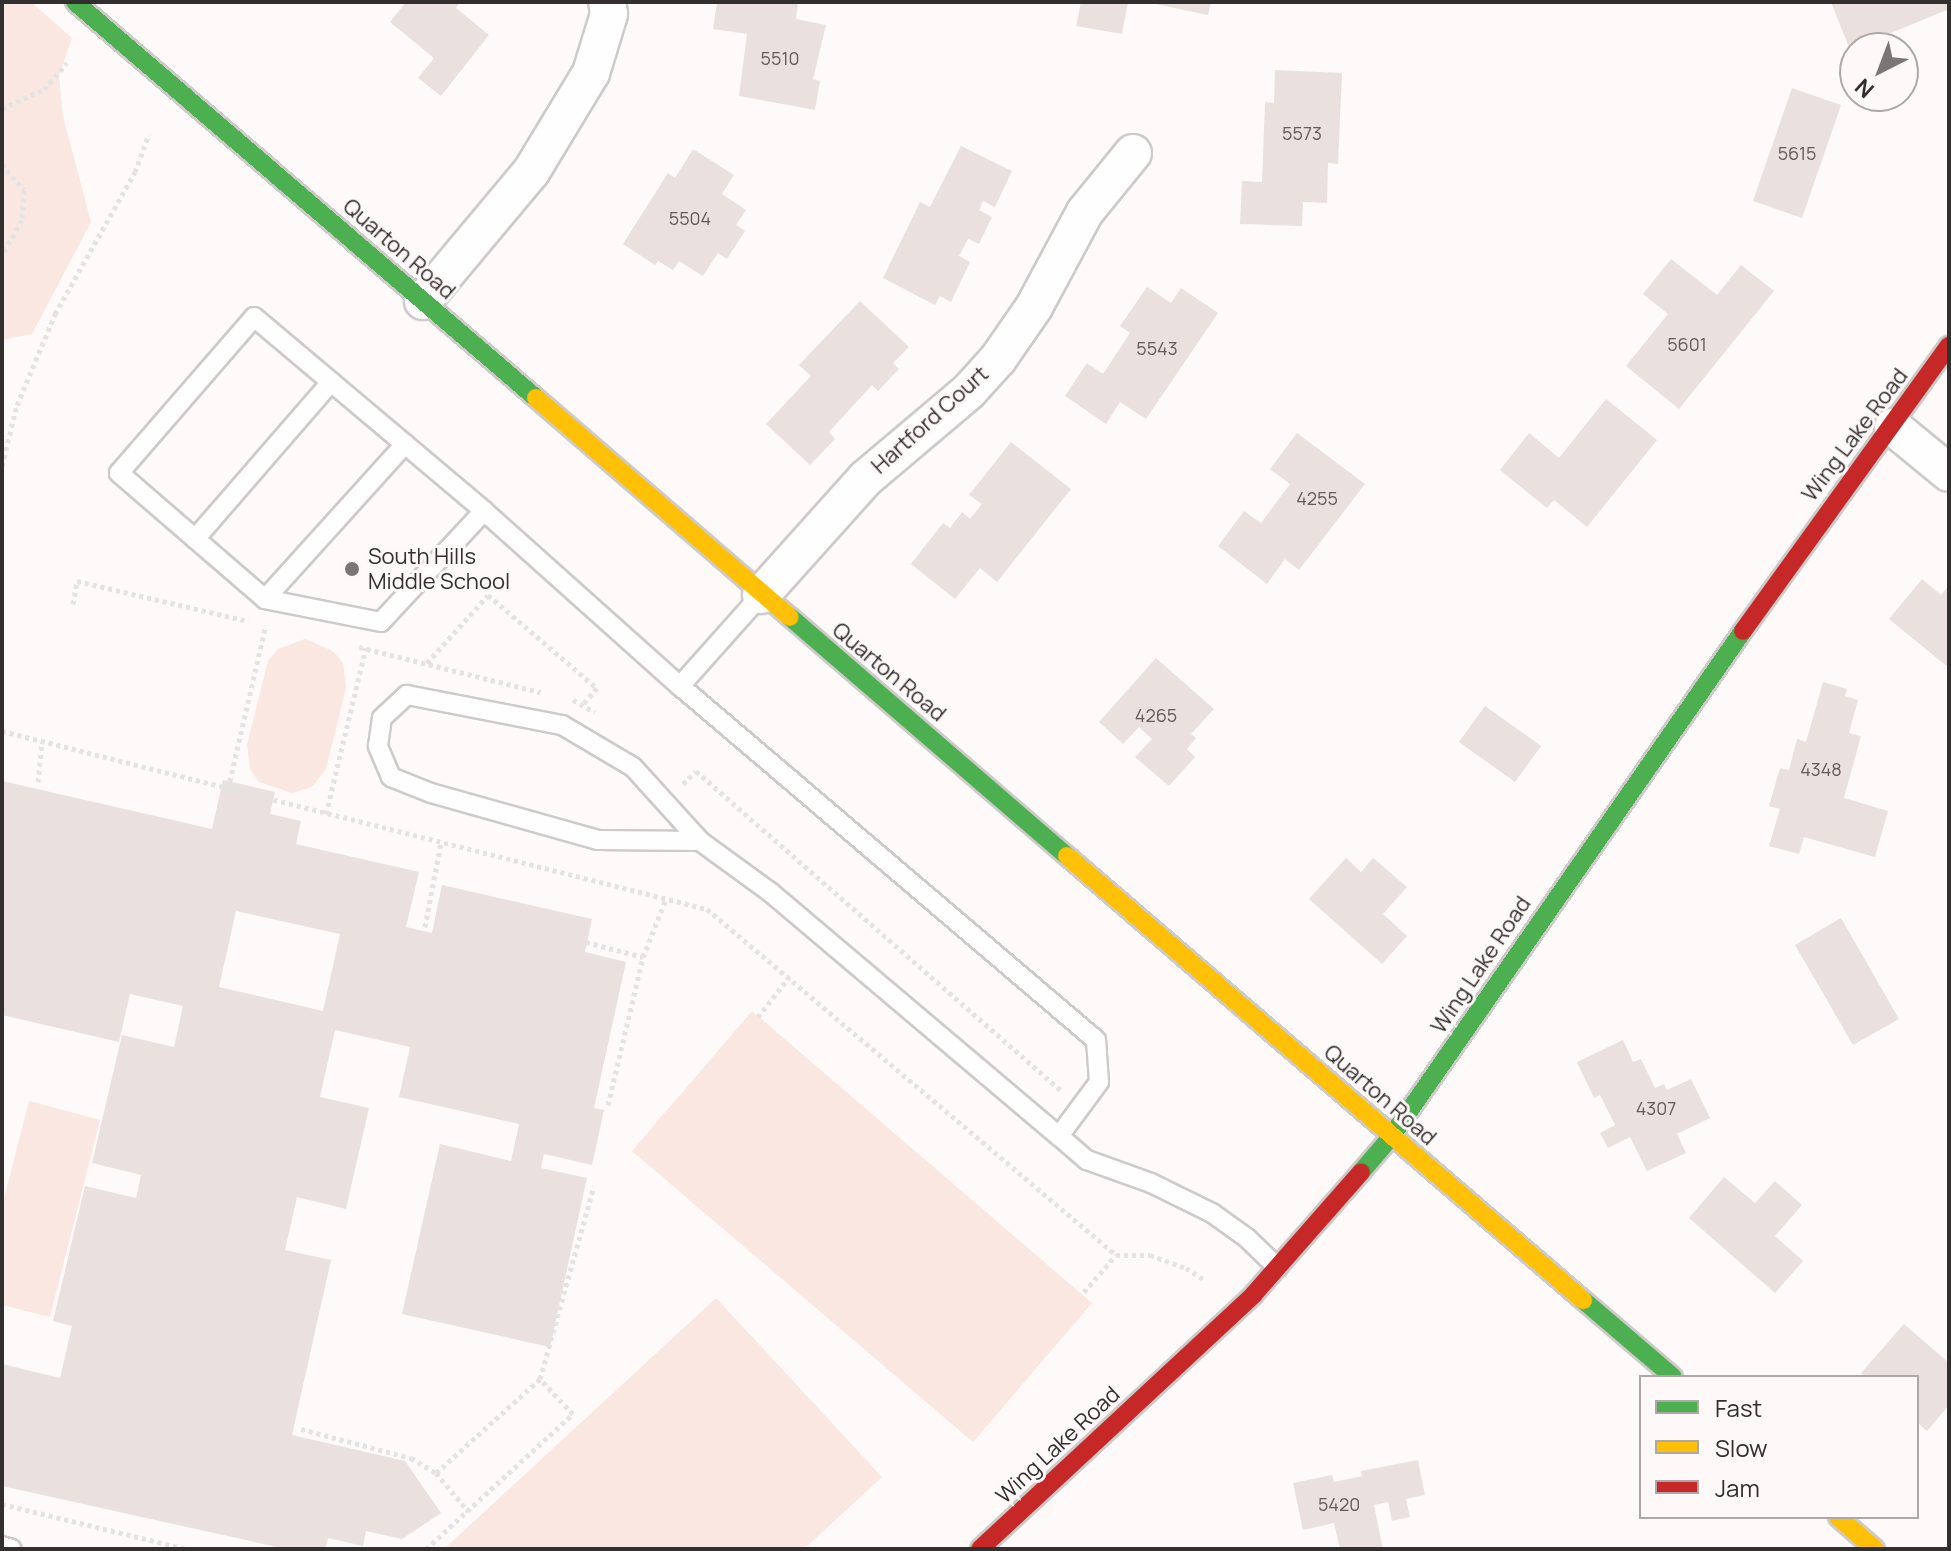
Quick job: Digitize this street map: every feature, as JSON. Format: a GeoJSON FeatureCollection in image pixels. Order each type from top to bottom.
{"type":"FeatureCollection","features":[{"type":"Feature","properties":{"kind":"street","name":"Quarton Road"},"geometry":{"type":"LineString","coordinates":[[75,2],[1671,1375]]}},
{"type":"Feature","properties":{"kind":"street"},"geometry":{"type":"LineString","coordinates":[[423,301],[531,172],[591,73],[609,14],[607,2]]}},
{"type":"Feature","properties":{"kind":"street","name":"Hartford Court"},"geometry":{"type":"LineString","coordinates":[[761,595],[865,479],[969,391],[998,359],[1034,307],[1085,212],[1133,153]]}},
{"type":"Feature","properties":{"kind":"street","name":"Wing Lake Road"},"geometry":{"type":"LineString","coordinates":[[980,1549],[1278,1268],[1391,1137],[1803,544],[1893,427],[1949,345]]}},
{"type":"Feature","properties":{"kind":"street"},"geometry":{"type":"LineString","coordinates":[[1893,427],[1949,473]]}},
{"type":"Feature","properties":{"kind":"street"},"geometry":{"type":"LineString","coordinates":[[1840,1519],[1875,1549]]}},
{"type":"Feature","properties":{"kind":"lane"},"geometry":{"type":"LineString","coordinates":[[484,511],[381,622],[265,599],[119,473],[254,317],[484,511],[680,686],[1096,1040],[1100,1056],[1099,1082],[1059,1136]]}},
{"type":"Feature","properties":{"kind":"lane"},"geometry":{"type":"LineString","coordinates":[[195,539],[331,382]]}},
{"type":"Feature","properties":{"kind":"lane"},"geometry":{"type":"LineString","coordinates":[[265,599],[405,444]]}},
{"type":"Feature","properties":{"kind":"lane"},"geometry":{"type":"LineString","coordinates":[[680,686],[761,595]]}},
{"type":"Feature","properties":{"kind":"lane"},"geometry":{"type":"LineString","coordinates":[[700,841],[598,840],[431,793],[391,777],[378,746],[382,718],[407,695],[562,725],[633,767],[700,841],[770,892],[1087,1160],[1151,1183],[1212,1213],[1247,1238],[1278,1268]]}},
{"type":"Feature","properties":{"kind":"lane"},"geometry":{"type":"LineString","coordinates":[[2,1546],[12,1549]]}},
{"type":"Feature","properties":{"kind":"path"},"geometry":{"type":"LineString","coordinates":[[2,109],[44,89],[67,63]]}},
{"type":"Feature","properties":{"kind":"path"},"geometry":{"type":"LineString","coordinates":[[2,466],[17,405],[55,314],[135,172],[149,134]]}},
{"type":"Feature","properties":{"kind":"path"},"geometry":{"type":"LineString","coordinates":[[2,164],[24,190],[22,220],[2,255]]}},
{"type":"Feature","properties":{"kind":"path"},"geometry":{"type":"LineString","coordinates":[[427,663],[488,595],[597,688],[584,703]]}},
{"type":"Feature","properties":{"kind":"path"},"geometry":{"type":"LineString","coordinates":[[228,789],[266,625]]}},
{"type":"Feature","properties":{"kind":"path"},"geometry":{"type":"LineString","coordinates":[[326,814],[366,648]]}},
{"type":"Feature","properties":{"kind":"path"},"geometry":{"type":"LineString","coordinates":[[2,731],[707,909],[1116,1255],[1150,1255],[1186,1268],[1206,1281]]}},
{"type":"Feature","properties":{"kind":"path"},"geometry":{"type":"LineString","coordinates":[[38,782],[42,741]]}},
{"type":"Feature","properties":{"kind":"path"},"geometry":{"type":"LineString","coordinates":[[425,927],[441,842]]}},
{"type":"Feature","properties":{"kind":"path"},"geometry":{"type":"LineString","coordinates":[[608,1105],[643,957],[666,899]]}},
{"type":"Feature","properties":{"kind":"path"},"geometry":{"type":"LineString","coordinates":[[586,942],[643,957]]}},
{"type":"Feature","properties":{"kind":"path"},"geometry":{"type":"LineString","coordinates":[[758,1017],[789,977]]}},
{"type":"Feature","properties":{"kind":"path"},"geometry":{"type":"LineString","coordinates":[[436,1473],[540,1379],[594,1186]]}},
{"type":"Feature","properties":{"kind":"path"},"geometry":{"type":"LineString","coordinates":[[1084,1292],[1116,1255]]}},
{"type":"Feature","properties":{"kind":"path"},"geometry":{"type":"LineString","coordinates":[[426,1549],[573,1414],[540,1379]]}},
{"type":"Feature","properties":{"kind":"path"},"geometry":{"type":"LineString","coordinates":[[301,1429],[411,1458],[436,1473],[468,1511]]}},
{"type":"Feature","properties":{"kind":"path"},"geometry":{"type":"LineString","coordinates":[[2,1504],[187,1549]]}},
{"type":"Feature","properties":{"kind":"shaded area"},"geometry":{"type":"Polygon","coordinates":[[[2,2],[31,2],[72,38],[59,76],[63,116],[91,222],[32,334],[2,340],[2,2]]]}},
{"type":"Feature","properties":{"kind":"shaded area"},"geometry":{"type":"Polygon","coordinates":[[[305,639],[333,651],[343,663],[346,688],[326,769],[312,787],[292,793],[259,782],[250,769],[247,745],[268,661],[278,649],[305,639]]]}},
{"type":"Feature","properties":{"kind":"shaded area"},"geometry":{"type":"Polygon","coordinates":[[[752,1011],[1092,1303],[973,1442],[632,1151],[752,1011]]]}},
{"type":"Feature","properties":{"kind":"shaded area"},"geometry":{"type":"Polygon","coordinates":[[[29,1101],[100,1120],[50,1317],[2,1305],[2,1206],[29,1101]]]}},
{"type":"Feature","properties":{"kind":"shaded area"},"geometry":{"type":"Polygon","coordinates":[[[716,1298],[882,1477],[804,1549],[444,1549],[716,1298]]]}},
{"type":"Feature","properties":{"kind":"building"},"geometry":{"type":"Polygon","coordinates":[[[406,2],[460,2],[456,8],[489,35],[441,96],[418,78],[434,58],[390,22],[406,2]]]}},
{"type":"Feature","properties":{"kind":"building"},"geometry":{"type":"Polygon","coordinates":[[[717,2],[798,3],[796,19],[826,25],[813,79],[820,81],[815,110],[739,96],[747,34],[713,29],[717,2]]]}},
{"type":"Feature","properties":{"kind":"building"},"geometry":{"type":"Polygon","coordinates":[[[1081,2],[1128,2],[1122,34],[1076,26],[1081,2]]]}},
{"type":"Feature","properties":{"kind":"building"},"geometry":{"type":"Polygon","coordinates":[[[1146,2],[1211,2],[1208,15],[1146,2]]]}},
{"type":"Feature","properties":{"kind":"building"},"geometry":{"type":"Polygon","coordinates":[[[1831,2],[1949,2],[1949,9],[1893,32],[1843,32],[1831,2]]]}},
{"type":"Feature","properties":{"kind":"building"},"geometry":{"type":"Polygon","coordinates":[[[1275,70],[1342,73],[1338,164],[1328,163],[1327,203],[1303,202],[1302,226],[1240,224],[1242,181],[1262,182],[1265,102],[1274,103],[1275,70]]]}},
{"type":"Feature","properties":{"kind":"building"},"geometry":{"type":"Polygon","coordinates":[[[1792,88],[1839,104],[1802,218],[1753,201],[1792,88]]]}},
{"type":"Feature","properties":{"kind":"building"},"geometry":{"type":"Polygon","coordinates":[[[961,146],[1012,171],[995,207],[983,201],[979,210],[992,217],[979,244],[968,239],[959,256],[970,262],[951,302],[940,296],[935,305],[883,278],[920,202],[930,207],[961,146]]]}},
{"type":"Feature","properties":{"kind":"building"},"geometry":{"type":"Polygon","coordinates":[[[693,149],[734,175],[722,194],[746,210],[736,225],[745,231],[727,259],[718,253],[703,276],[679,261],[673,270],[658,261],[655,265],[623,244],[668,173],[675,178],[693,149]]]}},
{"type":"Feature","properties":{"kind":"building"},"geometry":{"type":"Polygon","coordinates":[[[1671,259],[1717,295],[1741,265],[1774,291],[1679,409],[1626,366],[1668,314],[1643,294],[1671,259]]]}},
{"type":"Feature","properties":{"kind":"building"},"geometry":{"type":"Polygon","coordinates":[[[1147,287],[1171,303],[1181,288],[1218,313],[1146,419],[1120,402],[1106,424],[1065,396],[1087,363],[1103,374],[1130,333],[1120,326],[1147,287]]]}},
{"type":"Feature","properties":{"kind":"building"},"geometry":{"type":"Polygon","coordinates":[[[860,301],[909,347],[893,363],[899,369],[878,391],[872,385],[829,432],[835,439],[810,465],[766,424],[811,376],[799,365],[860,301]]]}},
{"type":"Feature","properties":{"kind":"building"},"geometry":{"type":"Polygon","coordinates":[[[1606,399],[1657,440],[1587,527],[1554,500],[1547,508],[1500,470],[1529,433],[1559,458],[1606,399]]]}},
{"type":"Feature","properties":{"kind":"building"},"geometry":{"type":"Polygon","coordinates":[[[1297,433],[1365,484],[1299,570],[1285,559],[1267,584],[1218,546],[1244,511],[1261,523],[1290,484],[1270,469],[1297,433]]]}},
{"type":"Feature","properties":{"kind":"building"},"geometry":{"type":"Polygon","coordinates":[[[1011,442],[1071,489],[997,582],[980,568],[955,599],[911,564],[943,523],[950,528],[962,512],[970,519],[982,504],[969,495],[1011,442]]]}},
{"type":"Feature","properties":{"kind":"building"},"geometry":{"type":"Polygon","coordinates":[[[1922,579],[1941,595],[1947,588],[1949,590],[1949,668],[1889,619],[1922,579]]]}},
{"type":"Feature","properties":{"kind":"building"},"geometry":{"type":"Polygon","coordinates":[[[1156,658],[1214,709],[1191,734],[1196,738],[1187,749],[1195,757],[1169,786],[1135,757],[1152,739],[1139,727],[1123,744],[1099,722],[1156,658]]]}},
{"type":"Feature","properties":{"kind":"building"},"geometry":{"type":"Polygon","coordinates":[[[1823,682],[1847,689],[1845,696],[1858,700],[1849,733],[1861,736],[1844,798],[1888,811],[1875,857],[1804,837],[1799,854],[1769,846],[1780,809],[1769,806],[1780,768],[1789,770],[1797,739],[1806,742],[1823,682]]]}},
{"type":"Feature","properties":{"kind":"building"},"geometry":{"type":"Polygon","coordinates":[[[1485,706],[1541,746],[1515,782],[1459,742],[1485,706]]]}},
{"type":"Feature","properties":{"kind":"building"},"geometry":{"type":"Polygon","coordinates":[[[223,780],[275,792],[270,814],[301,821],[296,844],[419,872],[406,927],[432,933],[442,885],[592,919],[585,952],[626,962],[594,1108],[604,1110],[592,1165],[544,1154],[541,1168],[587,1178],[550,1347],[402,1314],[440,1144],[511,1161],[519,1124],[399,1097],[410,1047],[335,1030],[320,1097],[369,1108],[346,1209],[297,1197],[285,1250],[331,1260],[292,1435],[405,1461],[441,1513],[402,1539],[366,1531],[363,1546],[328,1538],[325,1549],[286,1549],[2,1486],[2,1364],[60,1378],[72,1326],[53,1321],[85,1186],[136,1198],[141,1175],[92,1163],[122,1035],[174,1047],[183,1006],[130,994],[119,1042],[2,1015],[2,781],[212,829],[223,780]],[[236,911],[219,987],[323,1011],[340,934],[236,911]]]}},
{"type":"Feature","properties":{"kind":"building"},"geometry":{"type":"Polygon","coordinates":[[[1346,858],[1361,872],[1373,858],[1407,887],[1383,914],[1407,936],[1382,964],[1309,899],[1346,858]]]}},
{"type":"Feature","properties":{"kind":"building"},"geometry":{"type":"Polygon","coordinates":[[[1841,918],[1899,1019],[1853,1045],[1795,945],[1841,918]]]}},
{"type":"Feature","properties":{"kind":"building"},"geometry":{"type":"Polygon","coordinates":[[[1623,1040],[1633,1062],[1641,1059],[1655,1088],[1664,1084],[1667,1090],[1691,1079],[1710,1118],[1677,1134],[1686,1153],[1647,1171],[1630,1137],[1608,1148],[1600,1133],[1615,1125],[1600,1095],[1594,1098],[1577,1062],[1623,1040]]]}},
{"type":"Feature","properties":{"kind":"building"},"geometry":{"type":"Polygon","coordinates":[[[1724,1177],[1755,1203],[1775,1181],[1802,1205],[1775,1236],[1803,1261],[1775,1293],[1689,1218],[1724,1177]]]}},
{"type":"Feature","properties":{"kind":"building"},"geometry":{"type":"Polygon","coordinates":[[[1904,1324],[1949,1363],[1949,1405],[1927,1431],[1919,1424],[1919,1375],[1861,1373],[1904,1324]]]}},
{"type":"Feature","properties":{"kind":"building"},"geometry":{"type":"Polygon","coordinates":[[[1418,1460],[1425,1495],[1406,1499],[1410,1517],[1392,1521],[1388,1502],[1374,1505],[1383,1549],[1340,1549],[1334,1523],[1303,1530],[1293,1483],[1332,1475],[1334,1482],[1362,1476],[1361,1471],[1418,1460]]]}},
{"type":"Feature","properties":{"kind":"traffic: fast"},"geometry":{"type":"LineString","coordinates":[[75,2],[536,398]]}},
{"type":"Feature","properties":{"kind":"traffic: fast"},"geometry":{"type":"LineString","coordinates":[[790,617],[1067,856]]}},
{"type":"Feature","properties":{"kind":"traffic: fast"},"geometry":{"type":"LineString","coordinates":[[1361,1172],[1391,1137],[1743,631]]}},
{"type":"Feature","properties":{"kind":"traffic: fast"},"geometry":{"type":"LineString","coordinates":[[1583,1300],[1671,1375]]}},
{"type":"Feature","properties":{"kind":"traffic: slow"},"geometry":{"type":"LineString","coordinates":[[536,398],[790,617]]}},
{"type":"Feature","properties":{"kind":"traffic: slow"},"geometry":{"type":"LineString","coordinates":[[1067,856],[1583,1300]]}},
{"type":"Feature","properties":{"kind":"traffic: slow"},"geometry":{"type":"LineString","coordinates":[[1840,1519],[1875,1549]]}},
{"type":"Feature","properties":{"kind":"traffic: jam"},"geometry":{"type":"LineString","coordinates":[[1743,631],[1949,345]]}},
{"type":"Feature","properties":{"kind":"traffic: jam"},"geometry":{"type":"LineString","coordinates":[[980,1549],[1254,1294],[1361,1172]]}},
{"type":"Feature","properties":{"kind":"place","name":"South Hills Middle School"},"geometry":{"type":"Point","coordinates":[352,569]}}]}
